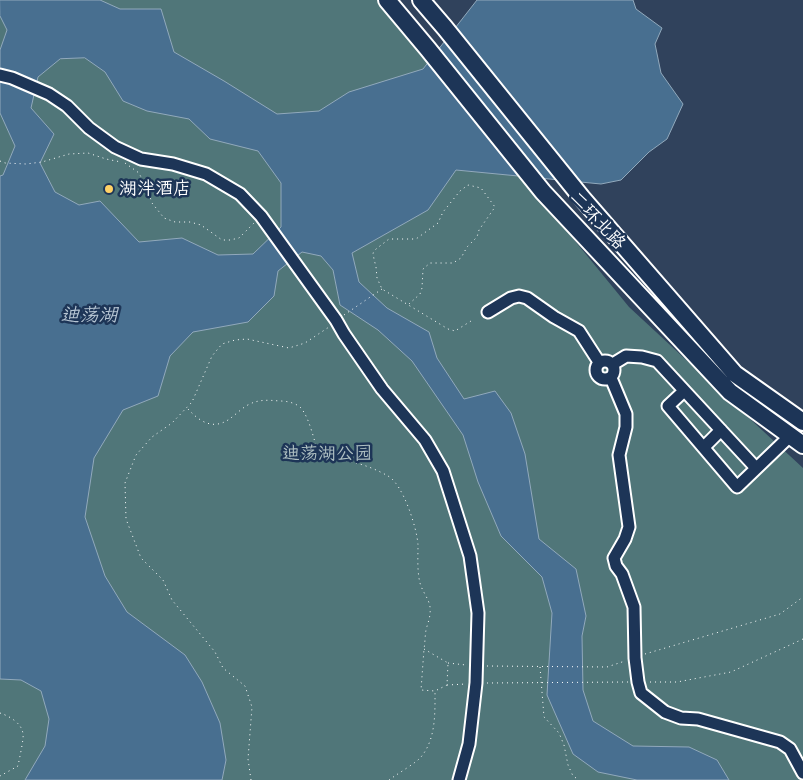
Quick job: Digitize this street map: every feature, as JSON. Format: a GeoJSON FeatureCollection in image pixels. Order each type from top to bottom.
{"type":"FeatureCollection","features":[{"type":"Feature","properties":{"kind":"highway","name":"二环北路"},"geometry":{"type":"LineString","coordinates":[[387,0],[543,192],[730,392],[797,440]]}},
{"type":"Feature","properties":{"kind":"highway","name":"二环北路"},"geometry":{"type":"LineString","coordinates":[[421,0],[446,28],[582,198],[734,374],[803,422]]}},
{"type":"Feature","properties":{"kind":"lane"},"geometry":{"type":"LineString","coordinates":[[0,76],[12,78],[49,94],[67,106],[89,128],[115,147],[141,159],[173,164],[206,174],[240,194],[261,216],[336,320],[382,389],[424,440],[443,471],[470,556],[478,613],[476,683],[469,744],[459,780]]}},
{"type":"Feature","properties":{"kind":"lane"},"geometry":{"type":"LineString","coordinates":[[488,312],[512,298],[519,296],[527,298],[554,317],[579,331],[599,362]]}},
{"type":"Feature","properties":{"kind":"lane"},"geometry":{"type":"LineString","coordinates":[[613,364],[626,356],[642,357],[657,361],[756,468]]}},
{"type":"Feature","properties":{"kind":"lane"},"geometry":{"type":"LineString","coordinates":[[606,360],[613,364],[615,371],[611,378],[604,380],[597,376],[595,369],[599,362],[606,360]]}},
{"type":"Feature","properties":{"kind":"lane"},"geometry":{"type":"LineString","coordinates":[[611,378],[626,414],[626,427],[619,455],[629,527],[625,539],[614,558],[634,607],[635,658],[641,693],[665,712],[682,718],[698,718],[780,742],[790,749],[803,772]]}},
{"type":"Feature","properties":{"kind":"lane"},"geometry":{"type":"LineString","coordinates":[[684,391],[668,406],[737,487],[756,468],[797,440]]}},
{"type":"Feature","properties":{"kind":"lane"},"geometry":{"type":"LineString","coordinates":[[704,447],[721,430]]}},
{"type":"Feature","properties":{"kind":"path"},"geometry":{"type":"LineString","coordinates":[[0,161],[26,164],[42,162],[69,154],[88,153],[123,162],[139,173],[152,203],[164,218],[175,222],[190,222],[201,225],[222,240],[239,238],[261,216]]}},
{"type":"Feature","properties":{"kind":"path"},"geometry":{"type":"LineString","coordinates":[[410,304],[420,294],[423,269],[430,263],[453,263],[461,258],[477,237],[479,230],[495,207],[481,188],[468,185],[460,191],[443,212],[438,223],[416,238],[389,239],[373,253],[377,278],[382,288],[448,329],[455,330],[471,322]]}},
{"type":"Feature","properties":{"kind":"path"},"geometry":{"type":"LineString","coordinates":[[251,780],[248,759],[252,706],[244,686],[224,668],[215,652],[172,600],[163,580],[141,558],[126,520],[125,483],[136,455],[152,437],[172,423],[192,402],[212,356],[222,344],[234,340],[247,339],[289,348],[305,343],[382,288]]}},
{"type":"Feature","properties":{"kind":"path"},"geometry":{"type":"LineString","coordinates":[[187,408],[196,418],[205,423],[216,424],[226,421],[247,405],[265,399],[290,402],[300,408],[307,420],[319,455],[329,460],[341,460],[366,465],[390,477],[397,484],[415,527],[418,542],[420,584],[430,605],[430,620],[426,631],[421,690],[435,690],[447,685],[476,683],[677,682],[731,672],[803,638]]}},
{"type":"Feature","properties":{"kind":"path"},"geometry":{"type":"LineString","coordinates":[[424,649],[448,663],[476,666],[607,667],[780,614],[803,597]]}},
{"type":"Feature","properties":{"kind":"path"},"geometry":{"type":"LineString","coordinates":[[447,685],[448,663]]}},
{"type":"Feature","properties":{"kind":"path"},"geometry":{"type":"LineString","coordinates":[[540,667],[544,717],[559,733],[564,745],[568,765],[573,776],[579,780]]}},
{"type":"Feature","properties":{"kind":"path"},"geometry":{"type":"LineString","coordinates":[[389,780],[421,757],[431,740],[435,715],[435,690]]}},
{"type":"Feature","properties":{"kind":"path"},"geometry":{"type":"LineString","coordinates":[[0,713],[16,722],[23,733],[18,766],[0,776]]}},
{"type":"Feature","properties":{"kind":"green space","name":"迪荡湖公园"},"geometry":{"type":"Polygon","coordinates":[[[0,0],[378,0],[629,307],[803,468],[803,780],[0,780],[0,0]]]}},
{"type":"Feature","properties":{"kind":"water","name":"迪荡湖"},"geometry":{"type":"Polygon","coordinates":[[[0,0],[100,0],[120,9],[161,9],[174,52],[277,114],[319,111],[349,92],[423,69],[477,0],[633,0],[636,9],[662,28],[655,44],[661,73],[683,104],[667,139],[649,152],[621,180],[601,184],[456,170],[428,210],[352,253],[359,282],[387,308],[429,332],[437,358],[464,399],[495,391],[511,413],[525,454],[539,539],[576,569],[586,616],[582,636],[583,690],[593,721],[633,746],[689,747],[717,760],[729,780],[637,780],[598,772],[573,754],[547,695],[552,613],[542,577],[501,536],[478,482],[463,435],[412,361],[378,330],[340,305],[333,270],[321,256],[302,252],[278,271],[274,296],[248,322],[193,332],[170,356],[158,396],[123,410],[94,458],[85,517],[105,576],[127,612],[185,655],[202,682],[220,723],[226,760],[222,780],[25,780],[45,746],[49,719],[41,691],[21,680],[0,679],[0,176],[3,175],[15,146],[0,113],[0,50],[7,30],[0,16],[0,0]],[[85,58],[60,59],[38,77],[31,108],[54,134],[40,163],[55,192],[79,205],[100,201],[139,242],[182,238],[218,255],[253,254],[281,227],[281,183],[258,151],[210,139],[189,119],[147,111],[123,101],[105,72],[85,58]]]}},
{"type":"Feature","properties":{"kind":"place","name":"湖泮酒店"},"geometry":{"type":"Point","coordinates":[109,189]}}]}
